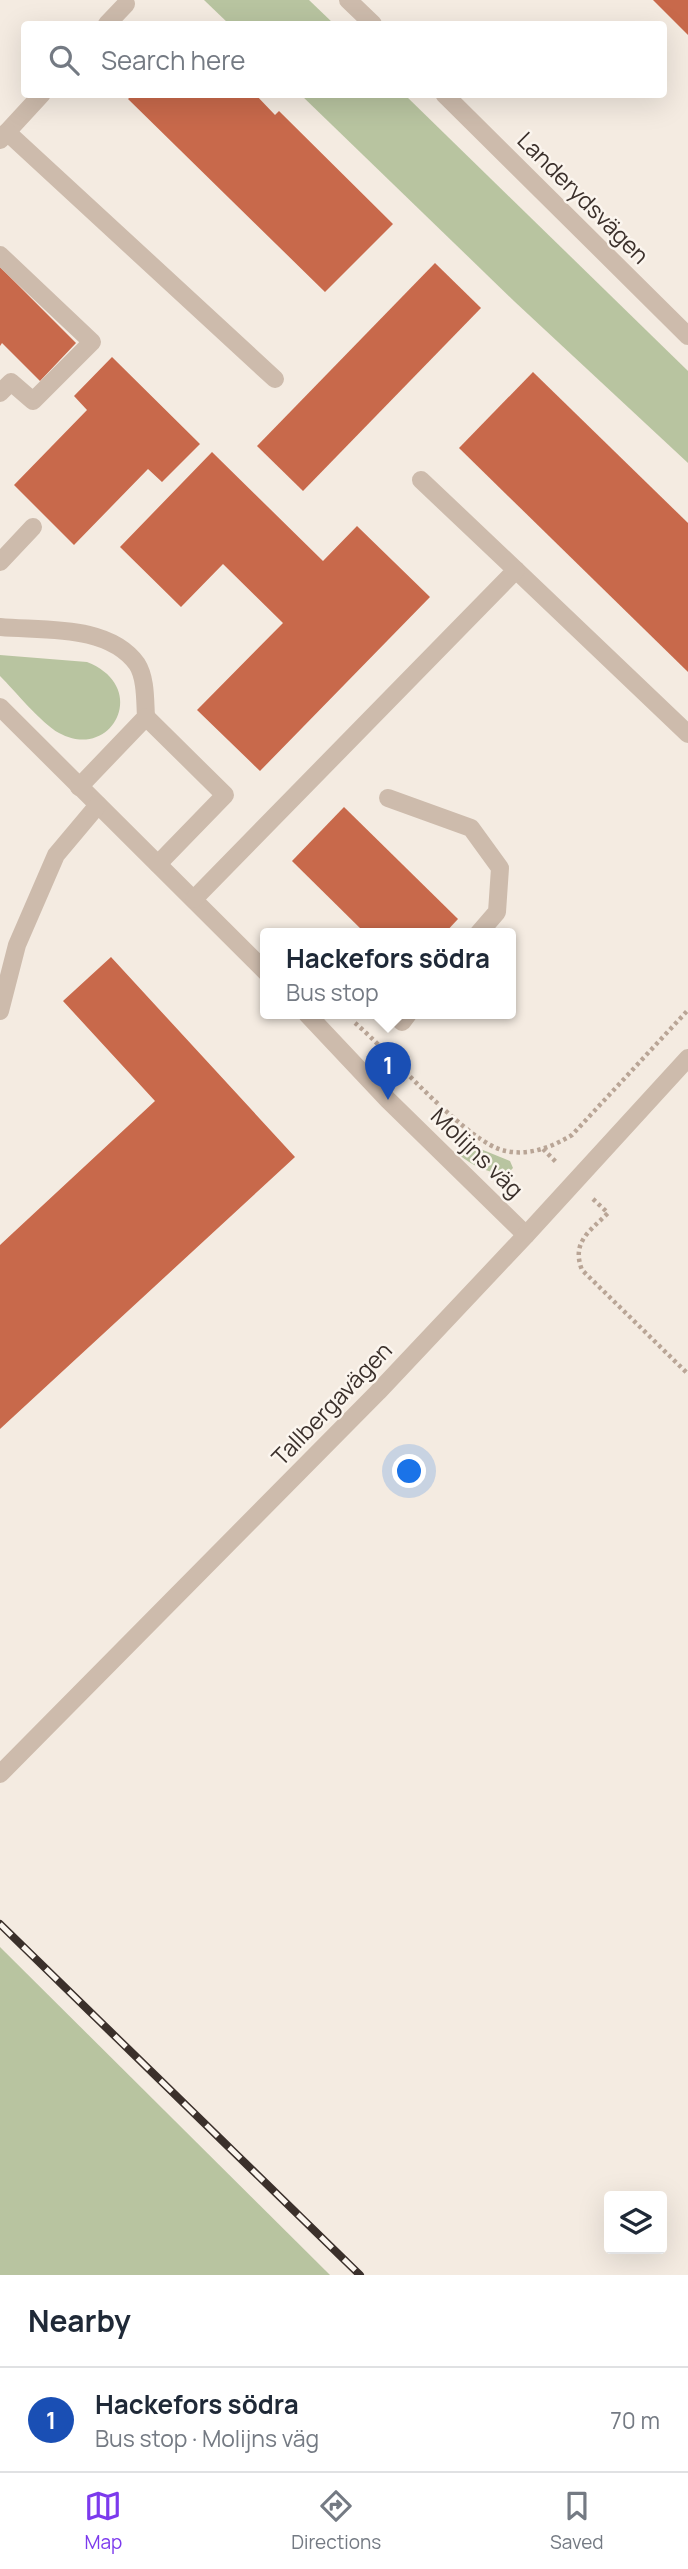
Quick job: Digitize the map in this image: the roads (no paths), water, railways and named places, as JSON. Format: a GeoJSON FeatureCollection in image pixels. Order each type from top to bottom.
{"type":"FeatureCollection","features":[{"type":"Feature","properties":{"kind":"street"},"geometry":{"type":"LineString","coordinates":[[348,0],[370,21]]}},
{"type":"Feature","properties":{"kind":"street"},"geometry":{"type":"LineString","coordinates":[[110,21],[126,4]]}},
{"type":"Feature","properties":{"kind":"street"},"geometry":{"type":"LineString","coordinates":[[38,98],[4,136],[275,379]]}},
{"type":"Feature","properties":{"kind":"street","name":"Landerydsvägen"},"geometry":{"type":"LineString","coordinates":[[448,98],[688,336]]}},
{"type":"Feature","properties":{"kind":"street"},"geometry":{"type":"LineString","coordinates":[[0,255],[92,341],[33,401],[11,382],[0,393]]}},
{"type":"Feature","properties":{"kind":"street"},"geometry":{"type":"LineString","coordinates":[[421,480],[688,734]]}},
{"type":"Feature","properties":{"kind":"street"},"geometry":{"type":"LineString","coordinates":[[0,562],[33,527]]}},
{"type":"Feature","properties":{"kind":"street"},"geometry":{"type":"LineString","coordinates":[[194,899],[516,570]]}},
{"type":"Feature","properties":{"kind":"street"},"geometry":{"type":"LineString","coordinates":[[0,627],[85,634],[116,646],[138,665],[145,691],[146,717],[225,795],[158,864]]}},
{"type":"Feature","properties":{"kind":"street"},"geometry":{"type":"LineString","coordinates":[[0,707],[260,967]]}},
{"type":"Feature","properties":{"kind":"street"},"geometry":{"type":"LineString","coordinates":[[79,787],[146,717]]}},
{"type":"Feature","properties":{"kind":"street"},"geometry":{"type":"LineString","coordinates":[[388,798],[471,828],[500,868],[497,912],[483,928]]}},
{"type":"Feature","properties":{"kind":"street"},"geometry":{"type":"LineString","coordinates":[[0,1011],[17,945],[56,855],[99,805]]}},
{"type":"Feature","properties":{"kind":"street","name":"Molijns väg"},"geometry":{"type":"LineString","coordinates":[[312,1019],[388,1100],[526,1235]]}},
{"type":"Feature","properties":{"kind":"street","name":"Tallbergavägen"},"geometry":{"type":"LineString","coordinates":[[0,1774],[379,1392],[688,1058]]}},
{"type":"Feature","properties":{"kind":"railway"},"geometry":{"type":"LineString","coordinates":[[0,1924],[360,2275]]}},
{"type":"Feature","properties":{"kind":"place","name":"Hackefors södra"},"geometry":{"type":"Point","coordinates":[388,1100]}}]}
